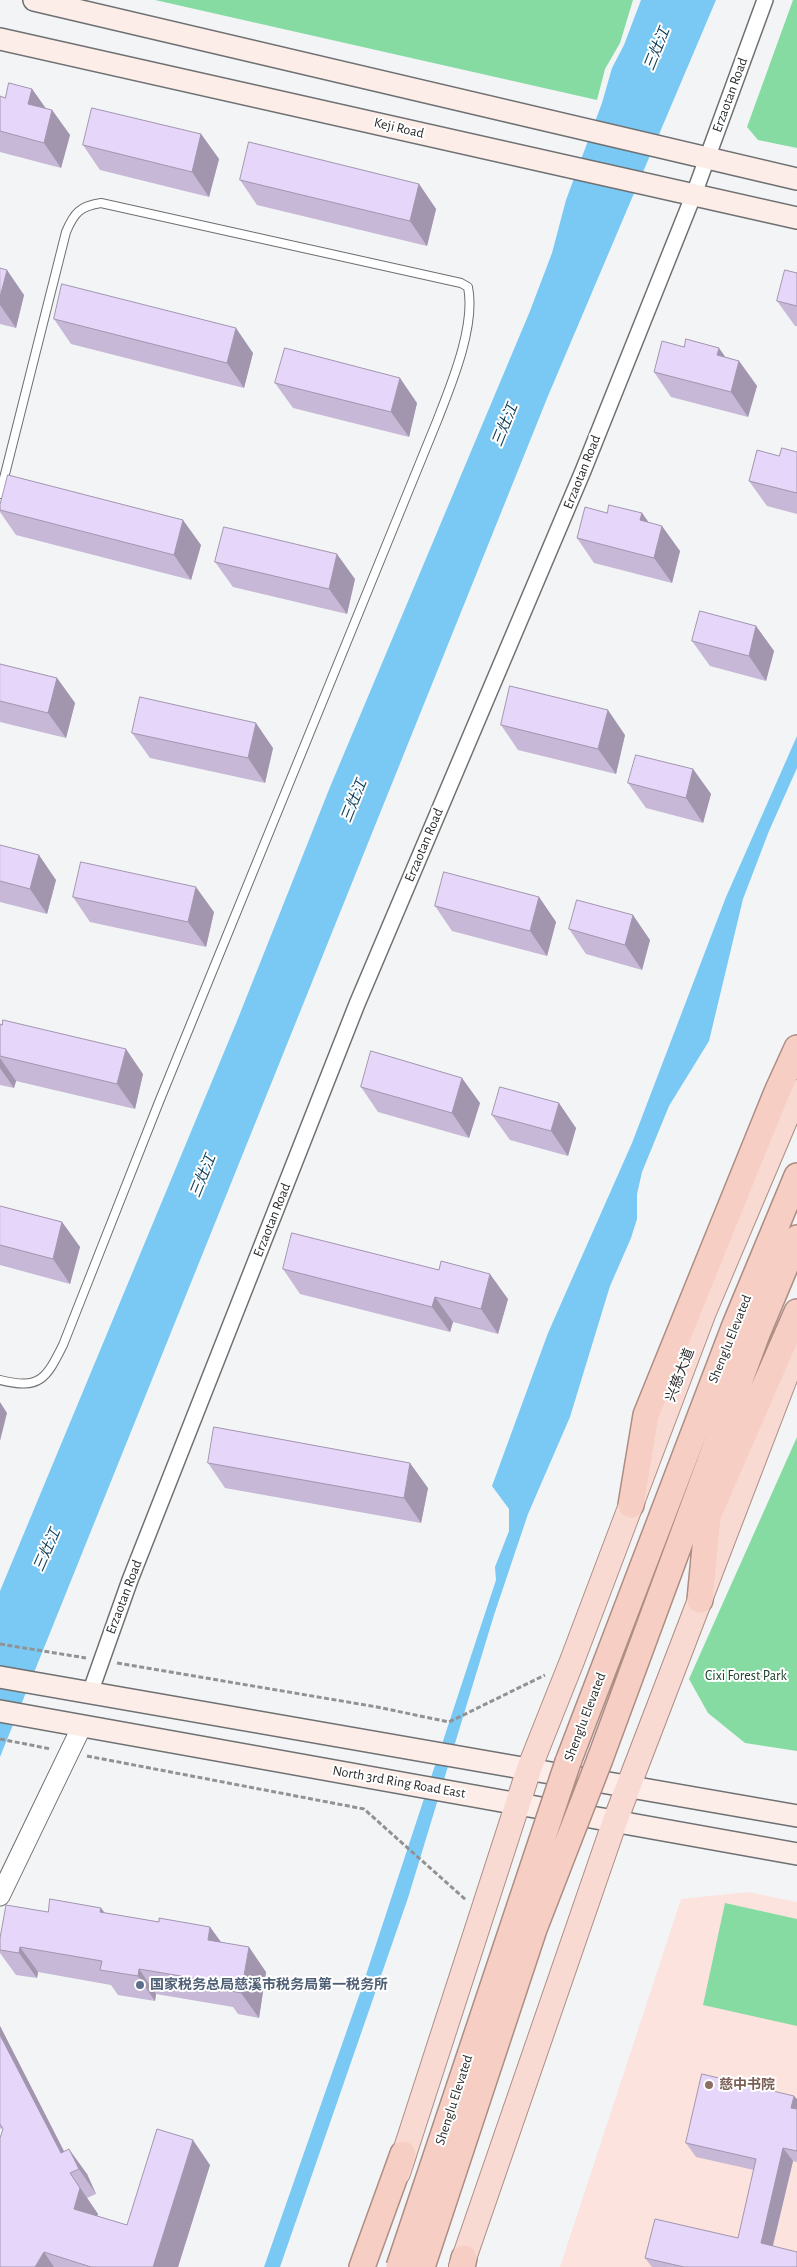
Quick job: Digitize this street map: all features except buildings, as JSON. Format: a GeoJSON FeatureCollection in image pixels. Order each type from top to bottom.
{"type":"FeatureCollection","features":[{"type":"Feature","properties":{"kind":"highway"},"geometry":{"type":"LineString","coordinates":[[631,1505],[646,1415],[777,1092],[797,1048]]}},
{"type":"Feature","properties":{"kind":"highway","name":"Shenglu Elevated"},"geometry":{"type":"LineString","coordinates":[[398,2267],[568,1762],[735,1324],[797,1176]]}},
{"type":"Feature","properties":{"kind":"highway","name":"Shenglu Elevated"},"geometry":{"type":"LineString","coordinates":[[422,2267],[534,1929],[588,1793],[757,1334],[797,1238]]}},
{"type":"Feature","properties":{"kind":"highway"},"geometry":{"type":"LineString","coordinates":[[700,1600],[708,1516],[797,1312]]}},
{"type":"Feature","properties":{"kind":"highway"},"geometry":{"type":"LineString","coordinates":[[362,2267],[404,2154]]}},
{"type":"Feature","properties":{"kind":"main road"},"geometry":{"type":"LineString","coordinates":[[34,0],[797,179]]}},
{"type":"Feature","properties":{"kind":"main road","name":"Keji Road"},"geometry":{"type":"LineString","coordinates":[[0,39],[797,218]]}},
{"type":"Feature","properties":{"kind":"main road","name":"兴慈大道"},"geometry":{"type":"LineString","coordinates":[[367,2267],[528,1769],[572,1662],[704,1312],[797,1092]]}},
{"type":"Feature","properties":{"kind":"main road"},"geometry":{"type":"LineString","coordinates":[[462,2264],[616,1821],[797,1347]]}},
{"type":"Feature","properties":{"kind":"main road"},"geometry":{"type":"LineString","coordinates":[[0,1677],[797,1816]]}},
{"type":"Feature","properties":{"kind":"main road","name":"North 3rd Ring Road East"},"geometry":{"type":"LineString","coordinates":[[0,1711],[797,1854]]}},
{"type":"Feature","properties":{"kind":"street","name":"Erzaotan Road"},"geometry":{"type":"LineString","coordinates":[[90,1693],[100,1660],[357,1004],[583,471],[694,194],[765,0]]}},
{"type":"Feature","properties":{"kind":"street"},"geometry":{"type":"LineString","coordinates":[[0,1896],[82,1726]]}},
{"type":"Feature","properties":{"kind":"lane"},"geometry":{"type":"LineString","coordinates":[[0,494],[66,232],[72,217],[87,205],[101,203],[461,283],[468,287],[471,299],[461,357],[438,421],[158,1102],[63,1345],[49,1372],[34,1383],[20,1385],[0,1380]]}},
{"type":"Feature","properties":{"kind":"path"},"geometry":{"type":"LineString","coordinates":[[0,1644],[377,1707],[449,1722],[572,1662]]}},
{"type":"Feature","properties":{"kind":"path"},"geometry":{"type":"LineString","coordinates":[[0,1739],[58,1750]]}},
{"type":"Feature","properties":{"kind":"path"},"geometry":{"type":"LineString","coordinates":[[86,1756],[364,1809],[481,1913]]}},
{"type":"Feature","properties":{"kind":"shaded area","name":"慈中书院"},"geometry":{"type":"Polygon","coordinates":[[[748,1892],[797,1902],[797,2267],[560,2267],[681,1899],[748,1892]]]}},
{"type":"Feature","properties":{"kind":"green space"},"geometry":{"type":"Polygon","coordinates":[[[155,0],[633,0],[620,43],[605,69],[597,100],[155,0]]]}},
{"type":"Feature","properties":{"kind":"green space"},"geometry":{"type":"Polygon","coordinates":[[[793,0],[797,0],[797,148],[758,140],[747,127],[793,0]]]}},
{"type":"Feature","properties":{"kind":"green space","name":"Cixi Forest Park"},"geometry":{"type":"Polygon","coordinates":[[[797,1437],[797,1751],[745,1743],[708,1713],[689,1679],[797,1437]]]}},
{"type":"Feature","properties":{"kind":"green space"},"geometry":{"type":"Polygon","coordinates":[[[725,1903],[797,1919],[797,2026],[703,2005],[725,1903]]]}},
{"type":"Feature","properties":{"kind":"water","name":"三灶江"},"geometry":{"type":"Polygon","coordinates":[[[641,0],[716,0],[548,396],[0,1757],[0,1591],[237,1021],[330,787],[530,311],[552,253],[566,200],[602,103],[612,68],[624,45],[641,0]]]}},
{"type":"Feature","properties":{"kind":"water"},"geometry":{"type":"Polygon","coordinates":[[[797,736],[797,768],[769,831],[743,899],[709,1041],[669,1106],[642,1172],[637,1194],[637,1219],[631,1238],[610,1286],[570,1417],[528,1514],[494,1615],[408,1898],[280,2267],[264,2267],[360,1993],[496,1580],[495,1567],[509,1531],[509,1509],[492,1486],[548,1333],[632,1143],[726,897],[797,736]]]}},
{"type":"Feature","properties":{"kind":"place","name":"国家税务总局慈溪市税务局第一税务所"},"geometry":{"type":"Point","coordinates":[140,1985]}},
{"type":"Feature","properties":{"kind":"place","name":"慈中书院"},"geometry":{"type":"Point","coordinates":[709,2085]}}]}
